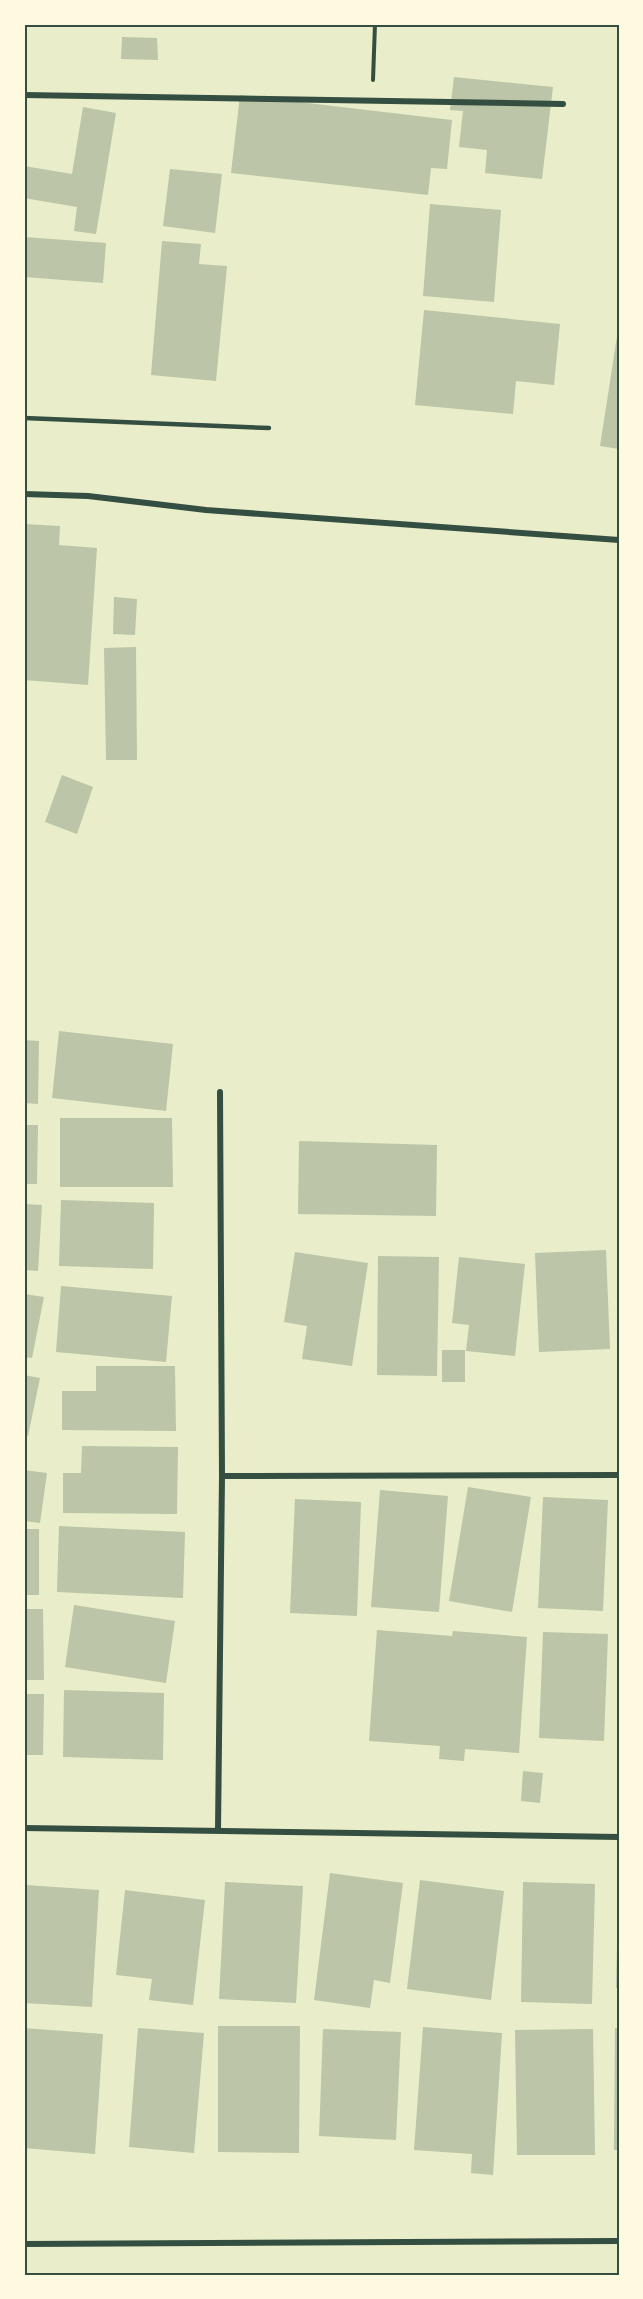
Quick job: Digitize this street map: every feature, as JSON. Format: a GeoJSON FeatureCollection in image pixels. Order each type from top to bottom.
{"type":"FeatureCollection","features":[{"type":"Feature","properties":{"kind":"street"},"geometry":{"type":"LineString","coordinates":[[24,95],[563,104]]}},
{"type":"Feature","properties":{"kind":"street"},"geometry":{"type":"LineString","coordinates":[[24,494],[88,496],[206,510],[619,540]]}},
{"type":"Feature","properties":{"kind":"street"},"geometry":{"type":"LineString","coordinates":[[218,1830],[222,1476],[220,1092]]}},
{"type":"Feature","properties":{"kind":"street"},"geometry":{"type":"LineString","coordinates":[[222,1476],[619,1475]]}},
{"type":"Feature","properties":{"kind":"street"},"geometry":{"type":"LineString","coordinates":[[24,1828],[619,1837]]}},
{"type":"Feature","properties":{"kind":"street"},"geometry":{"type":"LineString","coordinates":[[24,2244],[619,2241]]}},
{"type":"Feature","properties":{"kind":"lane"},"geometry":{"type":"LineString","coordinates":[[24,418],[270,428]]}},
{"type":"Feature","properties":{"kind":"path"},"geometry":{"type":"LineString","coordinates":[[373,101],[375,24]]}},
{"type":"Feature","properties":{"kind":"building"},"geometry":{"type":"Polygon","coordinates":[[[122,37],[157,38],[158,60],[121,59],[122,37]]]}},
{"type":"Feature","properties":{"kind":"building"},"geometry":{"type":"Polygon","coordinates":[[[454,77],[553,87],[542,179],[485,173],[487,150],[459,147],[463,111],[450,110],[454,77]]]}},
{"type":"Feature","properties":{"kind":"building"},"geometry":{"type":"Polygon","coordinates":[[[240,95],[452,120],[447,169],[431,168],[428,195],[231,173],[240,95]]]}},
{"type":"Feature","properties":{"kind":"building"},"geometry":{"type":"Polygon","coordinates":[[[83,107],[116,113],[96,234],[74,231],[77,207],[24,198],[24,166],[72,174],[83,107]]]}},
{"type":"Feature","properties":{"kind":"building"},"geometry":{"type":"Polygon","coordinates":[[[170,169],[222,174],[215,233],[163,226],[170,169]]]}},
{"type":"Feature","properties":{"kind":"building"},"geometry":{"type":"Polygon","coordinates":[[[430,204],[501,210],[494,302],[423,296],[430,204]]]}},
{"type":"Feature","properties":{"kind":"building"},"geometry":{"type":"Polygon","coordinates":[[[24,237],[106,243],[103,283],[24,277],[24,237]]]}},
{"type":"Feature","properties":{"kind":"building"},"geometry":{"type":"Polygon","coordinates":[[[162,241],[201,244],[199,264],[227,266],[216,381],[151,375],[162,241]]]}},
{"type":"Feature","properties":{"kind":"building"},"geometry":{"type":"Polygon","coordinates":[[[424,310],[560,324],[554,385],[516,381],[513,414],[415,405],[424,310]]]}},
{"type":"Feature","properties":{"kind":"building"},"geometry":{"type":"Polygon","coordinates":[[[619,330],[619,449],[600,446],[619,330]]]}},
{"type":"Feature","properties":{"kind":"building"},"geometry":{"type":"Polygon","coordinates":[[[24,524],[60,526],[59,545],[97,548],[88,685],[24,680],[24,524]]]}},
{"type":"Feature","properties":{"kind":"building"},"geometry":{"type":"Polygon","coordinates":[[[114,597],[137,599],[135,635],[113,634],[114,597]]]}},
{"type":"Feature","properties":{"kind":"building"},"geometry":{"type":"Polygon","coordinates":[[[136,647],[137,760],[106,760],[104,648],[136,647]]]}},
{"type":"Feature","properties":{"kind":"building"},"geometry":{"type":"Polygon","coordinates":[[[62,775],[93,787],[77,834],[45,822],[62,775]]]}},
{"type":"Feature","properties":{"kind":"building"},"geometry":{"type":"Polygon","coordinates":[[[59,1031],[173,1044],[166,1111],[52,1098],[59,1031]]]}},
{"type":"Feature","properties":{"kind":"building"},"geometry":{"type":"Polygon","coordinates":[[[24,1040],[39,1041],[38,1104],[24,1103],[24,1040]]]}},
{"type":"Feature","properties":{"kind":"building"},"geometry":{"type":"Polygon","coordinates":[[[60,1118],[172,1118],[173,1187],[60,1187],[60,1118]]]}},
{"type":"Feature","properties":{"kind":"building"},"geometry":{"type":"Polygon","coordinates":[[[24,1125],[38,1125],[37,1184],[24,1184],[24,1125]]]}},
{"type":"Feature","properties":{"kind":"building"},"geometry":{"type":"Polygon","coordinates":[[[299,1141],[437,1145],[436,1216],[298,1214],[299,1141]]]}},
{"type":"Feature","properties":{"kind":"building"},"geometry":{"type":"Polygon","coordinates":[[[61,1200],[154,1203],[153,1269],[59,1266],[61,1200]]]}},
{"type":"Feature","properties":{"kind":"building"},"geometry":{"type":"Polygon","coordinates":[[[24,1204],[42,1205],[38,1271],[24,1270],[24,1204]]]}},
{"type":"Feature","properties":{"kind":"building"},"geometry":{"type":"Polygon","coordinates":[[[606,1250],[610,1349],[539,1352],[535,1253],[606,1250]]]}},
{"type":"Feature","properties":{"kind":"building"},"geometry":{"type":"Polygon","coordinates":[[[295,1252],[368,1263],[352,1366],[302,1359],[307,1326],[284,1322],[295,1252]]]}},
{"type":"Feature","properties":{"kind":"building"},"geometry":{"type":"Polygon","coordinates":[[[378,1256],[439,1257],[437,1376],[377,1375],[378,1256]]]}},
{"type":"Feature","properties":{"kind":"building"},"geometry":{"type":"Polygon","coordinates":[[[459,1257],[525,1264],[515,1356],[466,1351],[469,1325],[452,1323],[459,1257]]]}},
{"type":"Feature","properties":{"kind":"building"},"geometry":{"type":"Polygon","coordinates":[[[61,1286],[172,1296],[166,1362],[56,1352],[61,1286]]]}},
{"type":"Feature","properties":{"kind":"building"},"geometry":{"type":"Polygon","coordinates":[[[24,1294],[44,1297],[32,1358],[24,1357],[24,1294]]]}},
{"type":"Feature","properties":{"kind":"building"},"geometry":{"type":"Polygon","coordinates":[[[442,1350],[465,1350],[465,1382],[442,1382],[442,1350]]]}},
{"type":"Feature","properties":{"kind":"building"},"geometry":{"type":"Polygon","coordinates":[[[96,1366],[175,1366],[176,1431],[62,1430],[62,1391],[96,1391],[96,1366]]]}},
{"type":"Feature","properties":{"kind":"building"},"geometry":{"type":"Polygon","coordinates":[[[24,1375],[40,1378],[28,1436],[24,1436],[24,1375]]]}},
{"type":"Feature","properties":{"kind":"building"},"geometry":{"type":"Polygon","coordinates":[[[82,1446],[178,1447],[177,1514],[63,1513],[63,1473],[81,1473],[82,1446]]]}},
{"type":"Feature","properties":{"kind":"building"},"geometry":{"type":"Polygon","coordinates":[[[24,1470],[47,1473],[40,1523],[24,1521],[24,1470]]]}},
{"type":"Feature","properties":{"kind":"building"},"geometry":{"type":"Polygon","coordinates":[[[468,1487],[531,1497],[512,1612],[449,1601],[468,1487]]]}},
{"type":"Feature","properties":{"kind":"building"},"geometry":{"type":"Polygon","coordinates":[[[380,1490],[448,1496],[439,1612],[371,1607],[380,1490]]]}},
{"type":"Feature","properties":{"kind":"building"},"geometry":{"type":"Polygon","coordinates":[[[543,1497],[608,1500],[603,1611],[538,1608],[543,1497]]]}},
{"type":"Feature","properties":{"kind":"building"},"geometry":{"type":"Polygon","coordinates":[[[295,1499],[361,1502],[357,1616],[290,1613],[295,1499]]]}},
{"type":"Feature","properties":{"kind":"building"},"geometry":{"type":"Polygon","coordinates":[[[59,1526],[185,1532],[183,1598],[57,1592],[59,1526]]]}},
{"type":"Feature","properties":{"kind":"building"},"geometry":{"type":"Polygon","coordinates":[[[24,1529],[39,1529],[39,1595],[24,1595],[24,1529]]]}},
{"type":"Feature","properties":{"kind":"building"},"geometry":{"type":"Polygon","coordinates":[[[74,1605],[175,1621],[166,1683],[65,1667],[74,1605]]]}},
{"type":"Feature","properties":{"kind":"building"},"geometry":{"type":"Polygon","coordinates":[[[24,1609],[43,1609],[44,1680],[24,1680],[24,1609]]]}},
{"type":"Feature","properties":{"kind":"building"},"geometry":{"type":"Polygon","coordinates":[[[377,1630],[452,1636],[453,1631],[527,1637],[519,1753],[465,1749],[464,1761],[439,1759],[440,1746],[369,1741],[377,1630]]]}},
{"type":"Feature","properties":{"kind":"building"},"geometry":{"type":"Polygon","coordinates":[[[543,1632],[608,1634],[604,1741],[539,1738],[543,1632]]]}},
{"type":"Feature","properties":{"kind":"building"},"geometry":{"type":"Polygon","coordinates":[[[64,1690],[164,1693],[163,1760],[63,1757],[64,1690]]]}},
{"type":"Feature","properties":{"kind":"building"},"geometry":{"type":"Polygon","coordinates":[[[24,1694],[44,1694],[43,1755],[24,1755],[24,1694]]]}},
{"type":"Feature","properties":{"kind":"building"},"geometry":{"type":"Polygon","coordinates":[[[523,1771],[543,1773],[540,1803],[521,1801],[523,1771]]]}},
{"type":"Feature","properties":{"kind":"building"},"geometry":{"type":"Polygon","coordinates":[[[330,1873],[403,1883],[390,1983],[374,1980],[370,2008],[314,2000],[330,1873]]]}},
{"type":"Feature","properties":{"kind":"building"},"geometry":{"type":"Polygon","coordinates":[[[420,1880],[504,1891],[491,2000],[407,1989],[420,1880]]]}},
{"type":"Feature","properties":{"kind":"building"},"geometry":{"type":"Polygon","coordinates":[[[225,1882],[303,1886],[296,2003],[219,1999],[225,1882]]]}},
{"type":"Feature","properties":{"kind":"building"},"geometry":{"type":"Polygon","coordinates":[[[523,1882],[595,1884],[592,2004],[521,2002],[523,1882]]]}},
{"type":"Feature","properties":{"kind":"building"},"geometry":{"type":"Polygon","coordinates":[[[26,1885],[99,1890],[92,2007],[24,2003],[26,1885]]]}},
{"type":"Feature","properties":{"kind":"building"},"geometry":{"type":"Polygon","coordinates":[[[125,1890],[205,1900],[193,2005],[149,2000],[152,1979],[116,1975],[125,1890]]]}},
{"type":"Feature","properties":{"kind":"building"},"geometry":{"type":"Polygon","coordinates":[[[617,1943],[619,1943],[619,1988],[616,1988],[617,1943]]]}},
{"type":"Feature","properties":{"kind":"building"},"geometry":{"type":"Polygon","coordinates":[[[218,2026],[300,2026],[299,2153],[218,2152],[218,2026]]]}},
{"type":"Feature","properties":{"kind":"building"},"geometry":{"type":"Polygon","coordinates":[[[423,2027],[502,2033],[493,2175],[471,2173],[472,2154],[414,2150],[423,2027]]]}},
{"type":"Feature","properties":{"kind":"building"},"geometry":{"type":"Polygon","coordinates":[[[24,2028],[103,2034],[95,2154],[24,2148],[24,2028]]]}},
{"type":"Feature","properties":{"kind":"building"},"geometry":{"type":"Polygon","coordinates":[[[138,2028],[204,2033],[194,2153],[129,2147],[138,2028]]]}},
{"type":"Feature","properties":{"kind":"building"},"geometry":{"type":"Polygon","coordinates":[[[615,2028],[619,2028],[619,2150],[614,2150],[615,2028]]]}},
{"type":"Feature","properties":{"kind":"building"},"geometry":{"type":"Polygon","coordinates":[[[323,2029],[401,2032],[396,2140],[319,2136],[323,2029]]]}},
{"type":"Feature","properties":{"kind":"building"},"geometry":{"type":"Polygon","coordinates":[[[593,2029],[595,2155],[517,2155],[515,2030],[593,2029]]]}}]}
